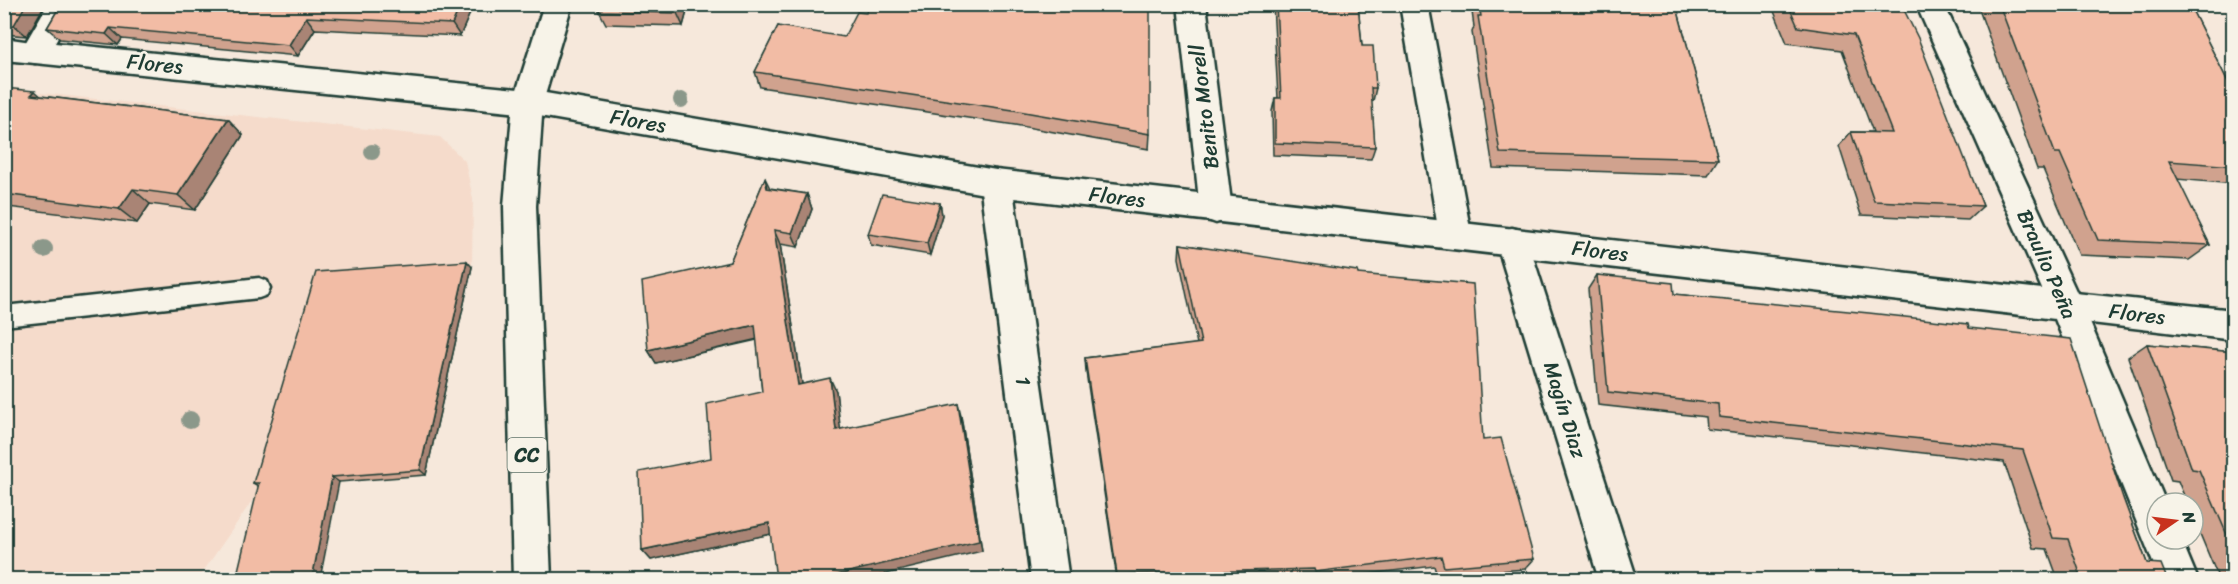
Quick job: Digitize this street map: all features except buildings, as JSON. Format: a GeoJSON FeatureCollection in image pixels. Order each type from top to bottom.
{"type":"FeatureCollection","features":[{"type":"Feature","properties":{"kind":"main road"},"geometry":{"type":"LineString","coordinates":[[34,52],[63,4]]}},
{"type":"Feature","properties":{"kind":"main road","name":"CC"},"geometry":{"type":"LineString","coordinates":[[532,579],[520,206],[528,102],[558,4]]}},
{"type":"Feature","properties":{"kind":"main road","name":"Benito Morell"},"geometry":{"type":"LineString","coordinates":[[1192,4],[1216,210]]}},
{"type":"Feature","properties":{"kind":"main road"},"geometry":{"type":"LineString","coordinates":[[1414,4],[1455,234]]}},
{"type":"Feature","properties":{"kind":"main road","name":"Braulio Peña"},"geometry":{"type":"LineString","coordinates":[[1930,4],[2066,306],[2145,497]]}},
{"type":"Feature","properties":{"kind":"main road","name":"Flores"},"geometry":{"type":"LineString","coordinates":[[4,49],[528,102],[996,183],[2234,325]]}},
{"type":"Feature","properties":{"kind":"main road","name":"1"},"geometry":{"type":"LineString","coordinates":[[996,183],[1050,579]]}},
{"type":"Feature","properties":{"kind":"main road","name":"Magín Diaz"},"geometry":{"type":"LineString","coordinates":[[1512,241],[1618,579]]}},
{"type":"Feature","properties":{"kind":"main road"},"geometry":{"type":"LineString","coordinates":[[2167,551],[2179,579]]}},
{"type":"Feature","properties":{"kind":"lane"},"geometry":{"type":"LineString","coordinates":[[4,316],[259,288]]}},
{"type":"Feature","properties":{"kind":"shaded area"},"geometry":{"type":"Polygon","coordinates":[[[5,89],[440,137],[465,161],[473,199],[472,267],[426,475],[261,488],[198,579],[5,580],[5,89]]]}}]}
